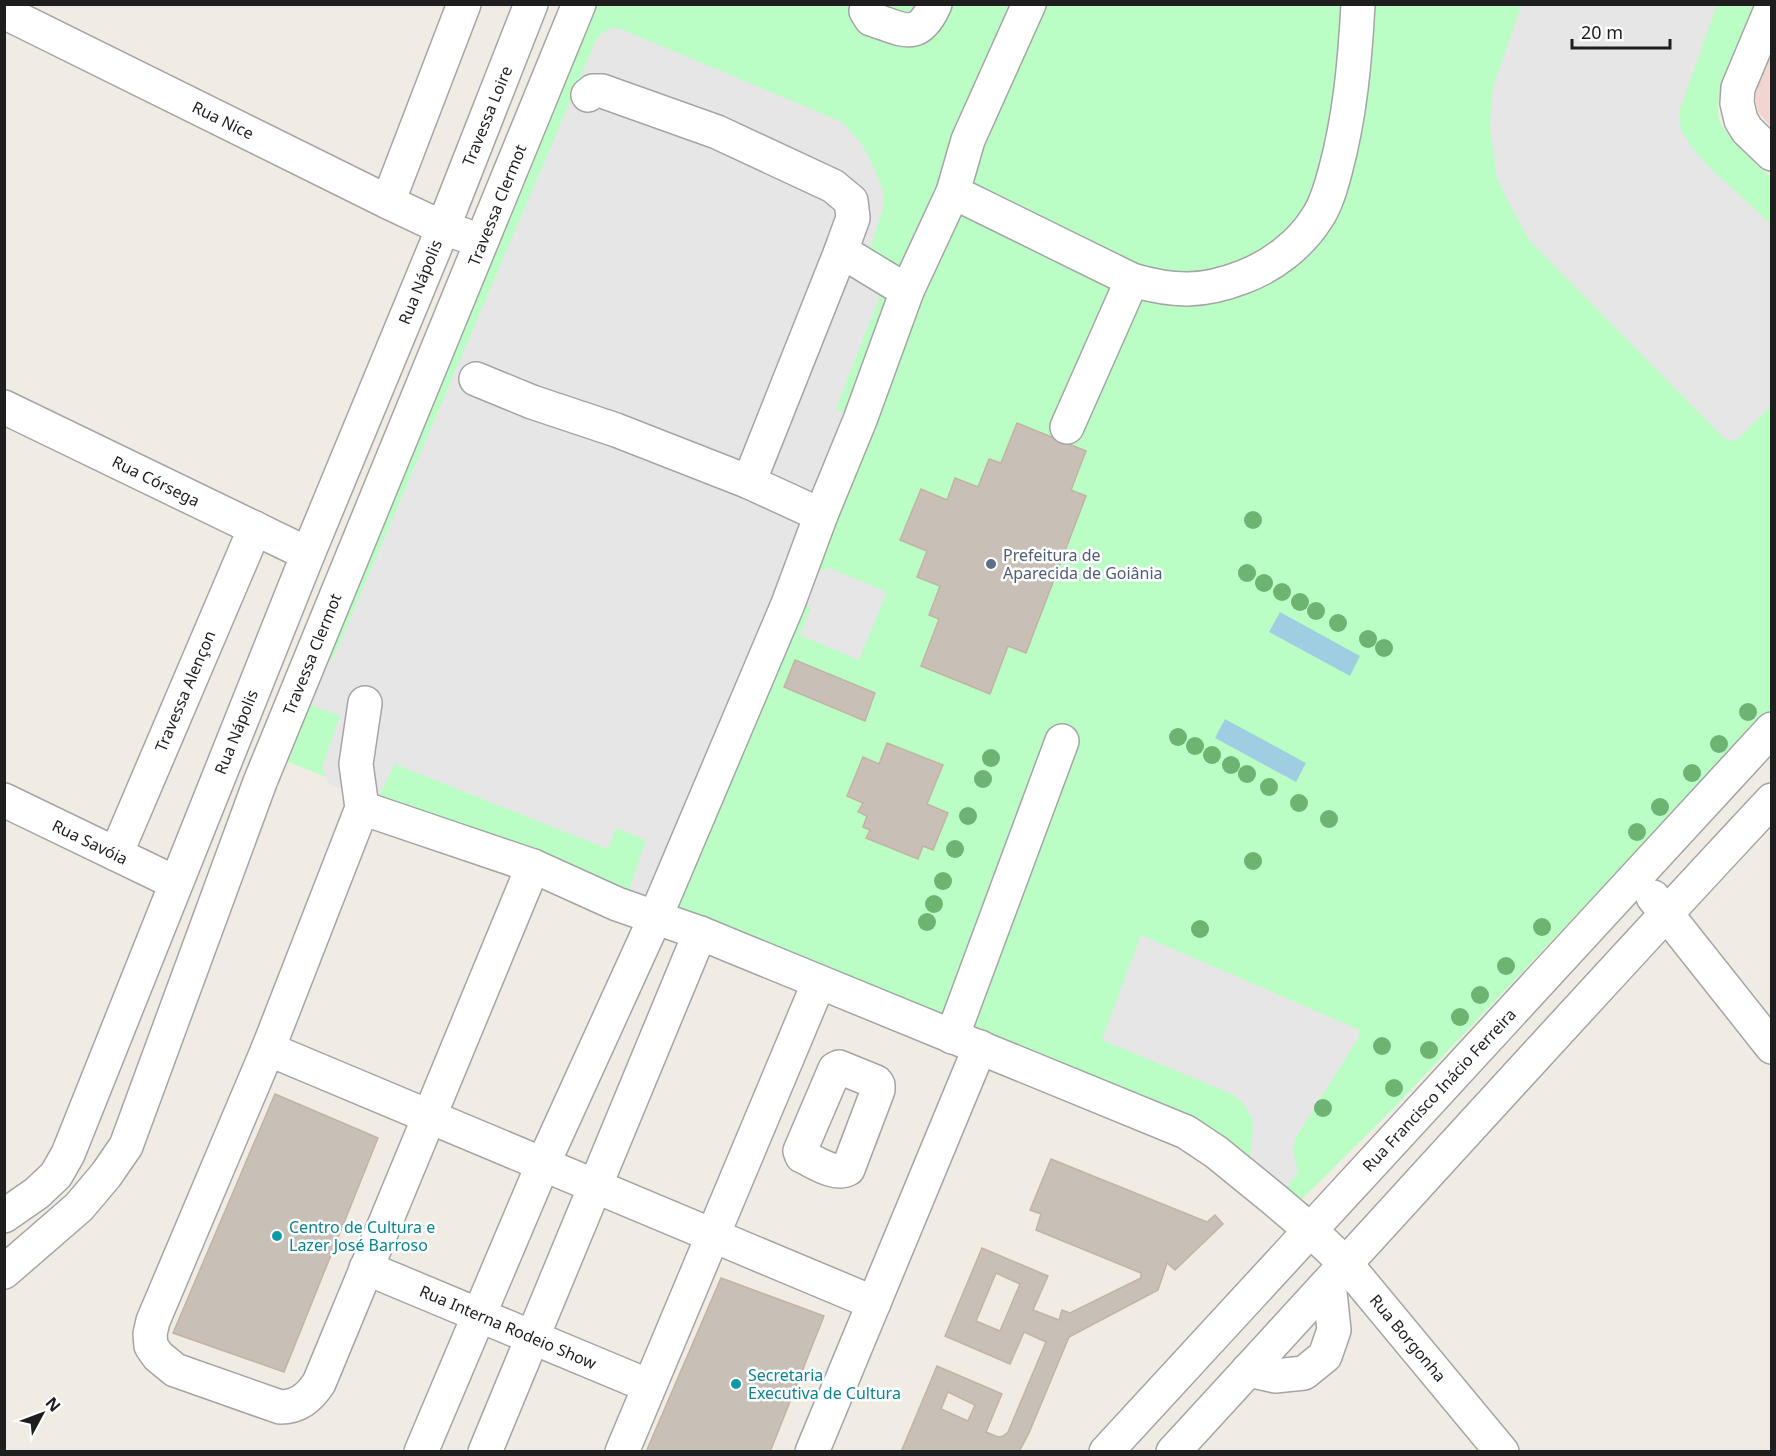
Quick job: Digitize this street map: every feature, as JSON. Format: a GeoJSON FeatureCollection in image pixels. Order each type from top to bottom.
{"type":"FeatureCollection","features":[{"type":"Feature","properties":{"kind":"street"},"geometry":{"type":"LineString","coordinates":[[388,202],[464,4]]}},
{"type":"Feature","properties":{"kind":"street","name":"Travessa Loire"},"geometry":{"type":"LineString","coordinates":[[443,228],[531,4]]}},
{"type":"Feature","properties":{"kind":"street","name":"Travessa Clermot"},"geometry":{"type":"LineString","coordinates":[[4,1272],[79,1207],[106,1175],[126,1146],[260,782],[579,4]]}},
{"type":"Feature","properties":{"kind":"street"},"geometry":{"type":"LineString","coordinates":[[868,4],[866,11],[871,20],[910,31],[919,28],[930,16],[935,4]]}},
{"type":"Feature","properties":{"kind":"street"},"geometry":{"type":"LineString","coordinates":[[421,1452],[543,1164],[655,918],[788,604],[860,420],[907,291],[953,192],[968,140],[1029,4]]}},
{"type":"Feature","properties":{"kind":"street"},"geometry":{"type":"LineString","coordinates":[[953,192],[1131,280],[1167,288],[1190,290],[1212,288],[1256,272],[1289,250],[1306,234],[1325,201],[1340,154],[1354,70],[1358,4]]}},
{"type":"Feature","properties":{"kind":"street"},"geometry":{"type":"LineString","coordinates":[[1772,8],[1738,88],[1737,103],[1740,120],[1772,154]]}},
{"type":"Feature","properties":{"kind":"street","name":"Rua Nice"},"geometry":{"type":"LineString","coordinates":[[4,12],[388,202],[443,228],[482,241]]}},
{"type":"Feature","properties":{"kind":"street"},"geometry":{"type":"LineString","coordinates":[[588,95],[593,91],[602,91],[717,132],[833,186],[851,201],[853,218],[841,251],[748,482]]}},
{"type":"Feature","properties":{"kind":"street","name":"Rua Nápolis"},"geometry":{"type":"LineString","coordinates":[[7,1211],[37,1193],[57,1175],[68,1154],[308,554],[443,228]]}},
{"type":"Feature","properties":{"kind":"street"},"geometry":{"type":"LineString","coordinates":[[841,251],[907,291]]}},
{"type":"Feature","properties":{"kind":"street"},"geometry":{"type":"LineString","coordinates":[[1067,428],[1131,280]]}},
{"type":"Feature","properties":{"kind":"street"},"geometry":{"type":"LineString","coordinates":[[476,379],[532,402],[616,430],[748,482],[821,515]]}},
{"type":"Feature","properties":{"kind":"street","name":"Rua Córsega"},"geometry":{"type":"LineString","coordinates":[[4,407],[308,554]]}},
{"type":"Feature","properties":{"kind":"street","name":"Travessa Alençon"},"geometry":{"type":"LineString","coordinates":[[116,854],[255,528]]}},
{"type":"Feature","properties":{"kind":"street"},"geometry":{"type":"LineString","coordinates":[[365,703],[356,764],[362,808],[268,1049],[153,1321],[150,1334],[151,1346],[158,1356],[175,1370],[280,1407],[290,1407],[306,1399],[313,1392],[319,1383],[533,866]]}},
{"type":"Feature","properties":{"kind":"street","name":"Rua Francisco Inácio Ferreira"},"geometry":{"type":"LineString","coordinates":[[1106,1452],[1772,729]]}},
{"type":"Feature","properties":{"kind":"street"},"geometry":{"type":"LineString","coordinates":[[812,1452],[874,1303],[966,1042],[1062,741]]}},
{"type":"Feature","properties":{"kind":"street","name":"Rua Savóia"},"geometry":{"type":"LineString","coordinates":[[4,800],[176,883]]}},
{"type":"Feature","properties":{"kind":"street"},"geometry":{"type":"LineString","coordinates":[[1173,1452],[1772,800]]}},
{"type":"Feature","properties":{"kind":"street","name":"Rua Borgonha"},"geometry":{"type":"LineString","coordinates":[[362,808],[533,866],[617,904],[699,933],[1186,1132],[1216,1152],[1309,1229],[1337,1274],[1502,1452]]}},
{"type":"Feature","properties":{"kind":"street"},"geometry":{"type":"LineString","coordinates":[[1637,877],[1772,1047]]}},
{"type":"Feature","properties":{"kind":"street"},"geometry":{"type":"LineString","coordinates":[[485,1452],[699,933]]}},
{"type":"Feature","properties":{"kind":"street"},"geometry":{"type":"LineString","coordinates":[[622,1452],[819,982]]}},
{"type":"Feature","properties":{"kind":"street"},"geometry":{"type":"LineString","coordinates":[[268,1049],[874,1303]]}},
{"type":"Feature","properties":{"kind":"street"},"geometry":{"type":"LineString","coordinates":[[772,1094],[815,1113]]}},
{"type":"Feature","properties":{"kind":"street","name":"Rua Interna Rodeio Show"},"geometry":{"type":"LineString","coordinates":[[366,1268],[649,1386]]}},
{"type":"Feature","properties":{"kind":"street"},"geometry":{"type":"LineString","coordinates":[[1248,1370],[1275,1376],[1304,1373],[1325,1356],[1334,1330],[1337,1274]]}},
{"type":"Feature","properties":{"kind":"shaded area"},"geometry":{"type":"Polygon","coordinates":[[[1522,4],[1717,5],[1680,109],[1679,119],[1682,132],[1706,164],[1772,225],[1771,406],[1737,440],[1731,441],[1724,438],[1530,241],[1510,205],[1497,178],[1490,128],[1493,87],[1522,4]]]}},
{"type":"Feature","properties":{"kind":"shaded area"},"geometry":{"type":"Polygon","coordinates":[[[611,28],[621,29],[842,122],[862,144],[883,191],[884,205],[865,265],[888,275],[836,409],[858,418],[798,560],[825,571],[827,567],[887,592],[859,660],[800,635],[811,608],[784,596],[649,912],[625,902],[646,840],[616,828],[608,849],[395,764],[376,802],[371,801],[329,784],[322,767],[340,716],[295,699],[320,669],[329,663],[336,652],[596,40],[611,28]]]}},
{"type":"Feature","properties":{"kind":"shaded area"},"geometry":{"type":"Polygon","coordinates":[[[1771,51],[1772,127],[1759,113],[1756,104],[1756,93],[1771,51]]]}},
{"type":"Feature","properties":{"kind":"shaded area"},"geometry":{"type":"Polygon","coordinates":[[[1141,935],[1360,1030],[1359,1037],[1295,1139],[1293,1150],[1298,1172],[1281,1197],[1249,1164],[1252,1119],[1244,1104],[1234,1095],[1102,1040],[1141,935]]]}},
{"type":"Feature","properties":{"kind":"green space"},"geometry":{"type":"Polygon","coordinates":[[[579,5],[1755,5],[1719,97],[1718,115],[1729,135],[1771,177],[1771,709],[1392,1110],[1292,1209],[1092,1092],[272,755],[579,5]]]}},
{"type":"Feature","properties":{"kind":"water"},"geometry":{"type":"Polygon","coordinates":[[[1280,612],[1360,656],[1350,676],[1269,632],[1280,612]]]}},
{"type":"Feature","properties":{"kind":"water"},"geometry":{"type":"Polygon","coordinates":[[[1225,719],[1306,763],[1296,782],[1215,738],[1225,719]]]}},
{"type":"Feature","properties":{"kind":"building","name":"Prefeitura de Aparecida de Goiânia"},"geometry":{"type":"Polygon","coordinates":[[[1017,423],[1086,451],[1071,490],[1086,496],[1026,653],[1008,646],[990,694],[921,666],[939,619],[929,615],[940,586],[917,577],[927,551],[900,540],[921,489],[947,500],[955,478],[978,487],[989,459],[1001,463],[1017,423]]]}},
{"type":"Feature","properties":{"kind":"building"},"geometry":{"type":"Polygon","coordinates":[[[795,660],[875,693],[865,721],[784,687],[795,660]]]}},
{"type":"Feature","properties":{"kind":"building"},"geometry":{"type":"Polygon","coordinates":[[[887,743],[943,765],[927,804],[948,813],[933,850],[923,846],[918,859],[866,838],[870,830],[863,827],[867,816],[858,812],[863,803],[847,796],[863,757],[879,764],[887,743]]]}},
{"type":"Feature","properties":{"kind":"building","name":"Centro de Cultura e Lazer José Barroso"},"geometry":{"type":"Polygon","coordinates":[[[275,1094],[378,1138],[284,1372],[173,1333],[275,1094]]]}},
{"type":"Feature","properties":{"kind":"building"},"geometry":{"type":"Polygon","coordinates":[[[1051,1159],[1207,1222],[1215,1215],[1223,1224],[1175,1270],[1167,1263],[1158,1290],[1069,1337],[1019,1452],[901,1452],[937,1366],[1002,1394],[986,1432],[998,1437],[1003,1436],[1008,1432],[1046,1342],[1024,1332],[1010,1364],[945,1336],[982,1248],[1048,1276],[1033,1310],[1059,1320],[1062,1310],[1070,1313],[1141,1278],[1141,1273],[1036,1230],[1041,1214],[1030,1210],[1051,1159]],[[996,1273],[976,1321],[1000,1331],[1020,1284],[996,1273]],[[948,1392],[941,1409],[968,1421],[975,1405],[948,1392]]]}},
{"type":"Feature","properties":{"kind":"building","name":"Secretaria Executiva de Cultura"},"geometry":{"type":"Polygon","coordinates":[[[721,1278],[824,1316],[770,1452],[646,1452],[721,1278]]]}},
{"type":"Feature","properties":{"kind":"place","name":"Prefeitura de Aparecida de Goiânia"},"geometry":{"type":"Point","coordinates":[991,564]}},
{"type":"Feature","properties":{"kind":"place","name":"Centro de Cultura e Lazer José Barroso"},"geometry":{"type":"Point","coordinates":[277,1236]}},
{"type":"Feature","properties":{"kind":"place","name":"Secretaria Executiva de Cultura"},"geometry":{"type":"Point","coordinates":[736,1384]}}]}
